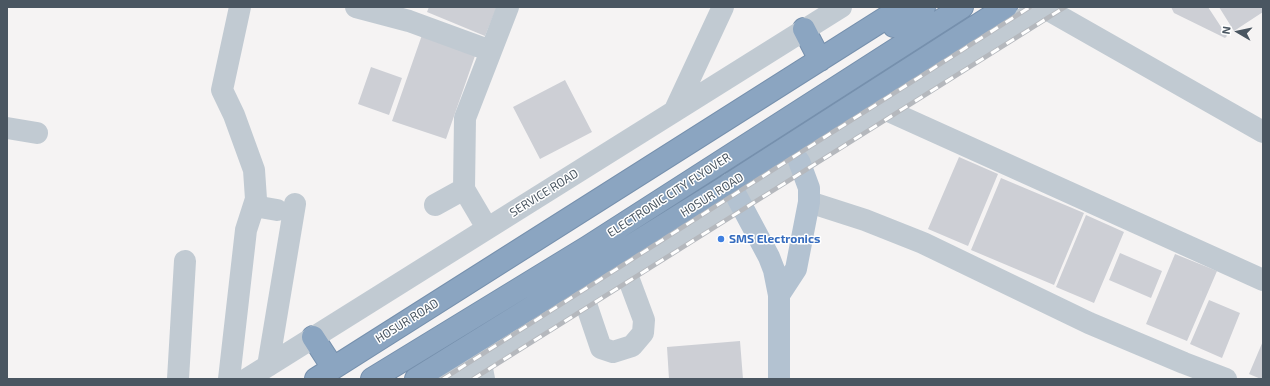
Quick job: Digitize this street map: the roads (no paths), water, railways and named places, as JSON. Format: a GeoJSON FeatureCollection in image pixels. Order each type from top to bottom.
{"type":"FeatureCollection","features":[{"type":"Feature","properties":{"kind":"highway","name":"HOSUR ROAD"},"geometry":{"type":"LineString","coordinates":[[328,375],[903,7]]}},
{"type":"Feature","properties":{"kind":"highway","name":"ELECTRONIC CITY FLYOVER"},"geometry":{"type":"LineString","coordinates":[[328,375],[924,7]]}},
{"type":"Feature","properties":{"kind":"highway","name":"ELECTRONIC CITY FLYOVER"},"geometry":{"type":"LineString","coordinates":[[372,379],[588,247],[962,7]]}},
{"type":"Feature","properties":{"kind":"highway","name":"HOSUR ROAD"},"geometry":{"type":"LineString","coordinates":[[416,379],[733,191],[1006,7]]}},
{"type":"Feature","properties":{"kind":"highway"},"geometry":{"type":"LineString","coordinates":[[804,30],[820,60]]}},
{"type":"Feature","properties":{"kind":"highway"},"geometry":{"type":"LineString","coordinates":[[313,338],[328,375]]}},
{"type":"Feature","properties":{"kind":"main road"},"geometry":{"type":"LineString","coordinates":[[779,295],[796,269],[809,202],[809,188],[799,161]]}},
{"type":"Feature","properties":{"kind":"main road"},"geometry":{"type":"LineString","coordinates":[[733,191],[769,257],[774,270],[779,295],[779,379]]}},
{"type":"Feature","properties":{"kind":"street"},"geometry":{"type":"LineString","coordinates":[[229,379],[246,230],[256,199],[254,170],[234,115],[222,90],[240,7]]}},
{"type":"Feature","properties":{"kind":"street"},"geometry":{"type":"LineString","coordinates":[[356,7],[412,14],[491,51]]}},
{"type":"Feature","properties":{"kind":"street"},"geometry":{"type":"LineString","coordinates":[[487,228],[464,189],[465,118],[508,7]]}},
{"type":"Feature","properties":{"kind":"street"},"geometry":{"type":"LineString","coordinates":[[675,110],[723,7]]}},
{"type":"Feature","properties":{"kind":"street","name":"SERVICE ROAD"},"geometry":{"type":"LineString","coordinates":[[247,379],[840,7]]}},
{"type":"Feature","properties":{"kind":"street"},"geometry":{"type":"LineString","coordinates":[[448,379],[482,369],[583,295],[625,269],[733,191],[799,161],[1042,7],[1263,132]]}},
{"type":"Feature","properties":{"kind":"street"},"geometry":{"type":"LineString","coordinates":[[882,108],[1263,280]]}},
{"type":"Feature","properties":{"kind":"street"},"geometry":{"type":"LineString","coordinates":[[7,128],[37,133]]}},
{"type":"Feature","properties":{"kind":"street"},"geometry":{"type":"LineString","coordinates":[[435,206],[464,189]]}},
{"type":"Feature","properties":{"kind":"street"},"geometry":{"type":"LineString","coordinates":[[809,202],[865,220],[922,243],[1089,323],[1226,379]]}},
{"type":"Feature","properties":{"kind":"street"},"geometry":{"type":"LineString","coordinates":[[254,206],[286,207],[268,366]]}},
{"type":"Feature","properties":{"kind":"street"},"geometry":{"type":"LineString","coordinates":[[178,379],[185,261]]}},
{"type":"Feature","properties":{"kind":"street"},"geometry":{"type":"LineString","coordinates":[[583,295],[601,348],[613,352],[632,346],[643,333],[644,320],[625,269]]}},
{"type":"Feature","properties":{"kind":"railway"},"geometry":{"type":"LineString","coordinates":[[443,379],[1030,7]]}},
{"type":"Feature","properties":{"kind":"railway"},"geometry":{"type":"LineString","coordinates":[[473,379],[1065,7]]}},
{"type":"Feature","properties":{"kind":"place","name":"SMS Electronics"},"geometry":{"type":"Point","coordinates":[721,239]}}]}
